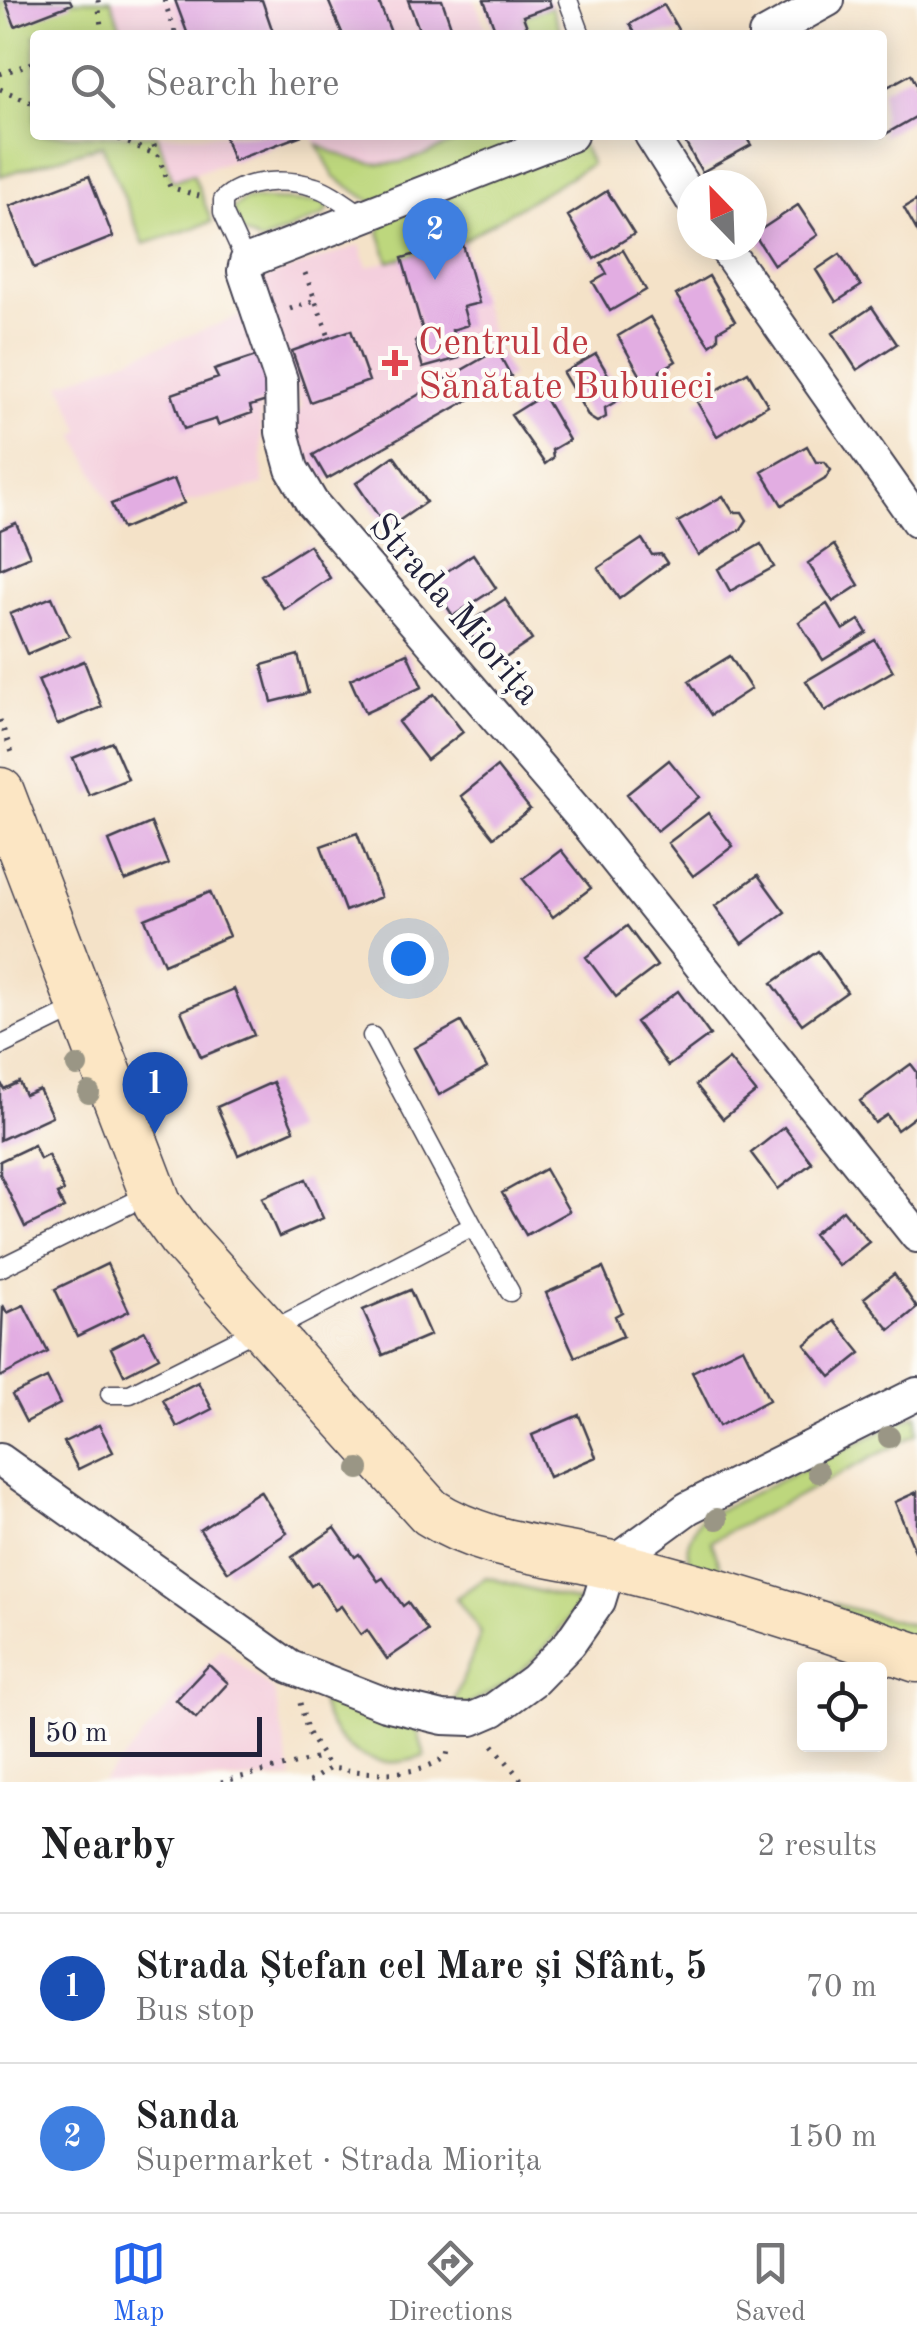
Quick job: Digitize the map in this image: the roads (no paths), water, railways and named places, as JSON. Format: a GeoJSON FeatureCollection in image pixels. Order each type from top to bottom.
{"type":"FeatureCollection","features":[{"type":"Feature","properties":{"kind":"street"},"geometry":{"type":"LineString","coordinates":[[773,30],[828,0]]}},
{"type":"Feature","properties":{"kind":"street"},"geometry":{"type":"LineString","coordinates":[[246,262],[558,140]]}},
{"type":"Feature","properties":{"kind":"street"},"geometry":{"type":"LineString","coordinates":[[655,140],[677,176]]}},
{"type":"Feature","properties":{"kind":"street"},"geometry":{"type":"LineString","coordinates":[[734,260],[917,521]]}},
{"type":"Feature","properties":{"kind":"street","name":"Strada Miorița"},"geometry":{"type":"LineString","coordinates":[[246,262],[244,271],[282,380],[282,432],[292,469],[312,503],[584,821],[917,1236]]}},
{"type":"Feature","properties":{"kind":"street"},"geometry":{"type":"LineString","coordinates":[[5,823],[152,1193],[182,1238],[430,1512],[458,1530],[610,1565],[917,1658]]}},
{"type":"Feature","properties":{"kind":"street"},"geometry":{"type":"LineString","coordinates":[[0,1460],[290,1667],[385,1704],[458,1719],[494,1710],[534,1680],[570,1643],[599,1601],[610,1565],[688,1508],[917,1394]]}},
{"type":"Feature","properties":{"kind":"lane"},"geometry":{"type":"LineString","coordinates":[[568,0],[579,30]]}},
{"type":"Feature","properties":{"kind":"lane"},"geometry":{"type":"LineString","coordinates":[[246,262],[223,212],[223,200],[233,189],[284,182],[316,187],[364,216]]}},
{"type":"Feature","properties":{"kind":"lane"},"geometry":{"type":"LineString","coordinates":[[0,1046],[80,1007]]}},
{"type":"Feature","properties":{"kind":"lane"},"geometry":{"type":"LineString","coordinates":[[372,1036],[510,1292]]}},
{"type":"Feature","properties":{"kind":"lane"},"geometry":{"type":"LineString","coordinates":[[0,1268],[152,1193]]}},
{"type":"Feature","properties":{"kind":"lane"},"geometry":{"type":"LineString","coordinates":[[110,1394],[130,1394],[473,1226]]}},
{"type":"Feature","properties":{"kind":"place","name":"Sanda"},"geometry":{"type":"Point","coordinates":[435,280]}},
{"type":"Feature","properties":{"kind":"place","name":"Centrul de Sănătate Bubuieci"},"geometry":{"type":"Point","coordinates":[395,363]}},
{"type":"Feature","properties":{"kind":"place","name":"Strada Ștefan cel Mare și Sfânt, 5"},"geometry":{"type":"Point","coordinates":[155,1134]}}]}
